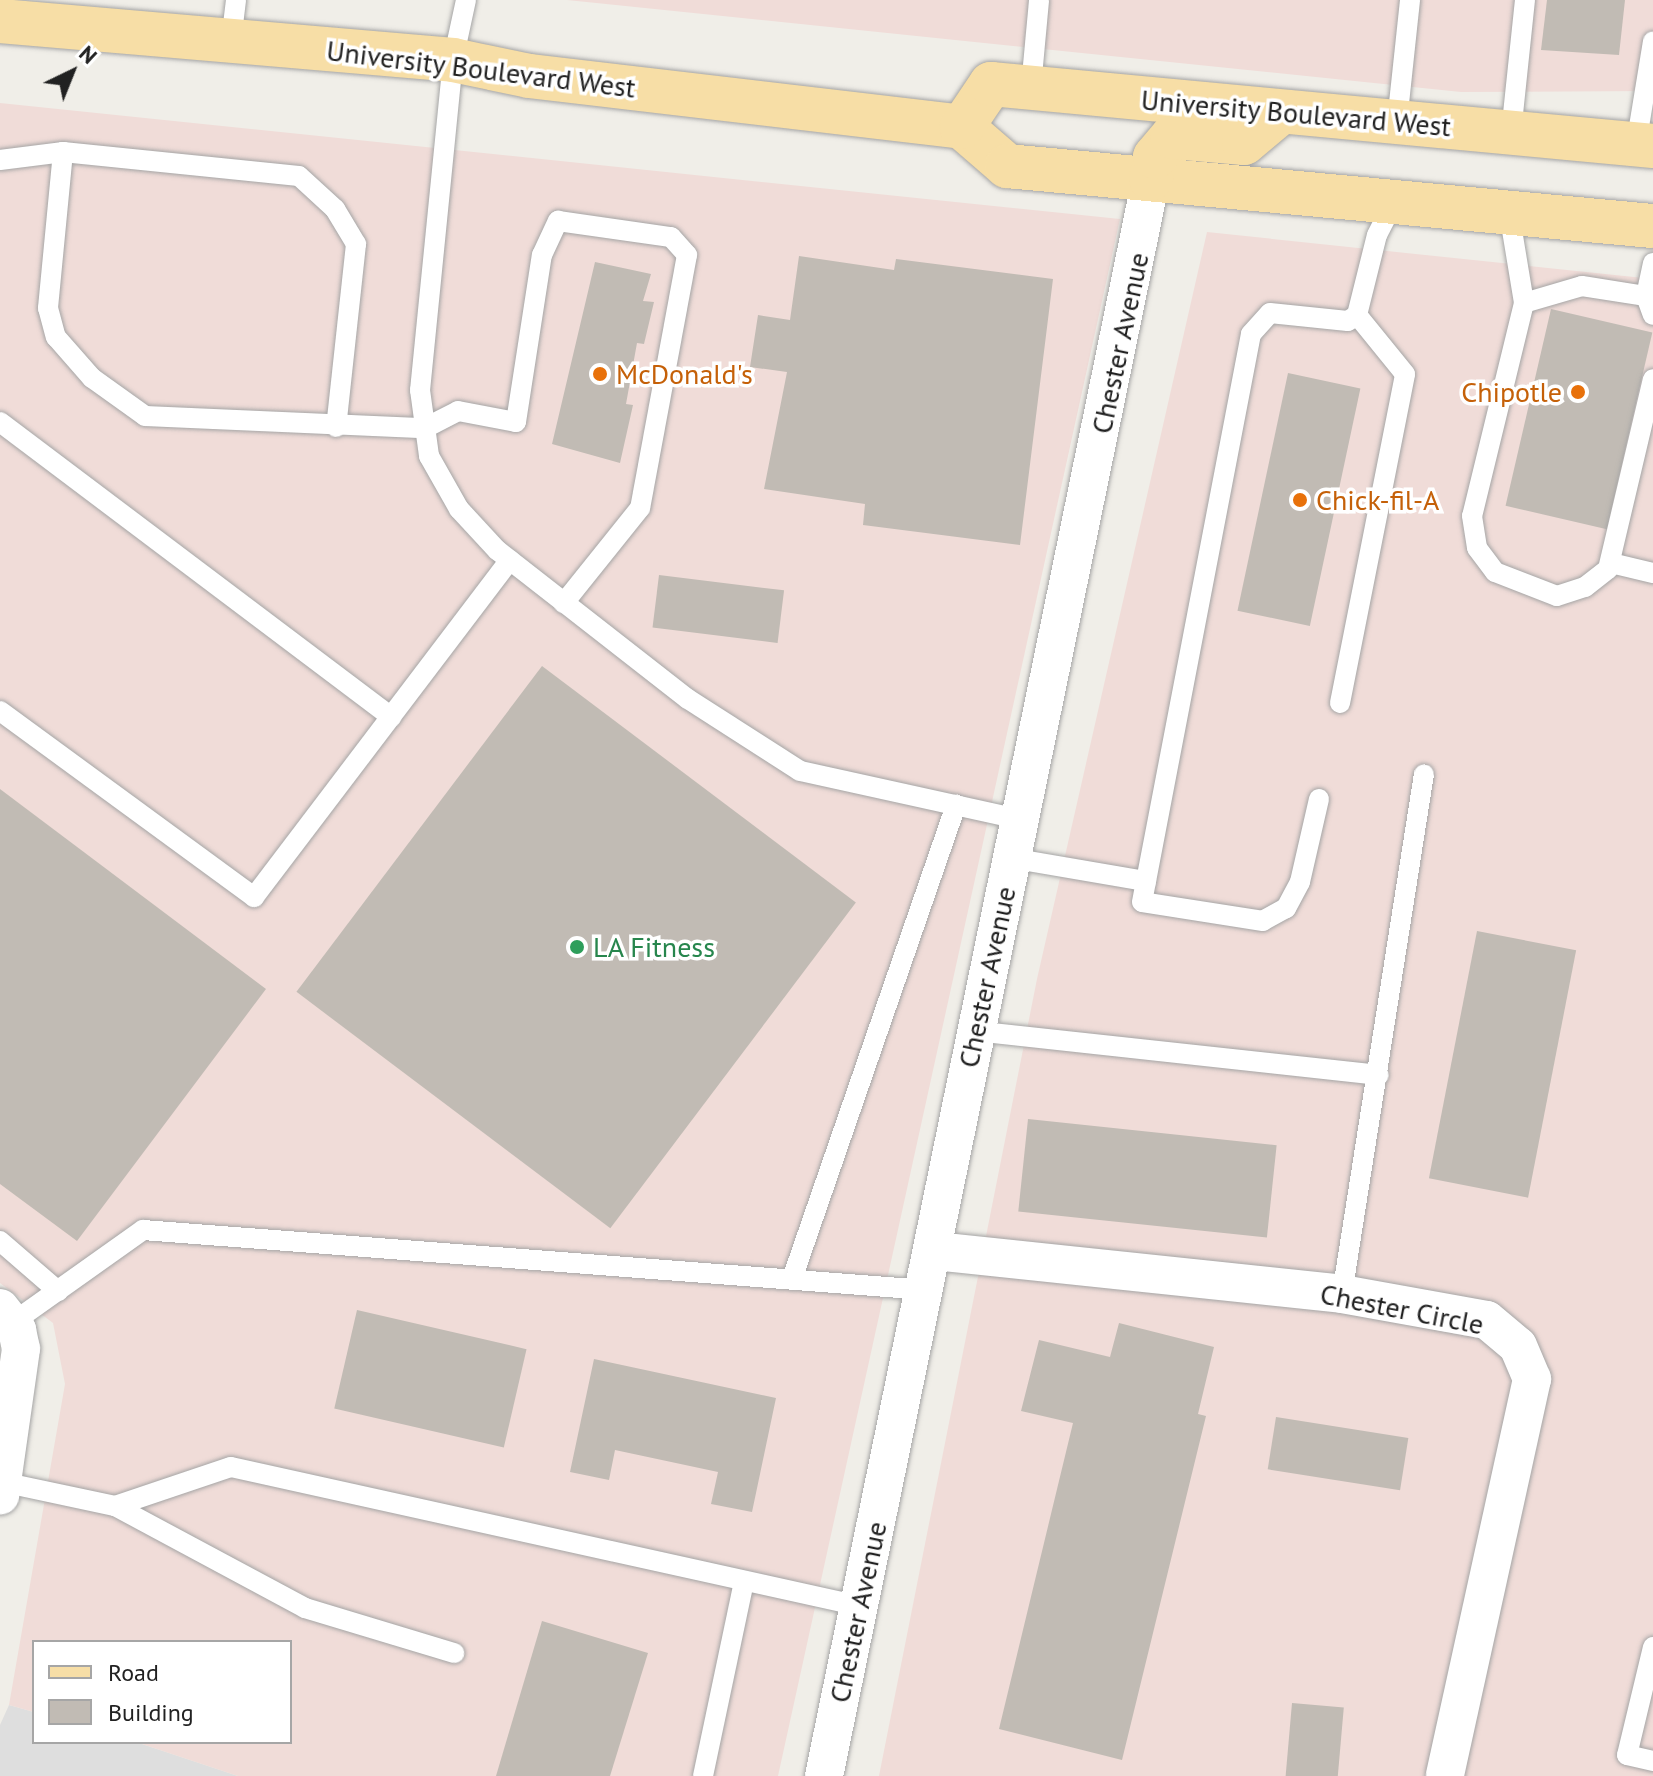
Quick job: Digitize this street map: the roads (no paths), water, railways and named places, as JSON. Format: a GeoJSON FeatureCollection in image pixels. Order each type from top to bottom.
{"type":"FeatureCollection","features":[{"type":"Feature","properties":{"kind":"main road","name":"University Boulevard West"},"geometry":{"type":"LineString","coordinates":[[0,21],[234,20],[529,76],[962,127],[991,84],[1644,146]]}},
{"type":"Feature","properties":{"kind":"main road"},"geometry":{"type":"LineString","coordinates":[[1151,179],[1155,157],[1172,137],[1244,143],[1280,113]]}},
{"type":"Feature","properties":{"kind":"main road"},"geometry":{"type":"LineString","coordinates":[[962,127],[1007,166],[1653,226]]}},
{"type":"Feature","properties":{"kind":"street","name":"Chester Avenue"},"geometry":{"type":"LineString","coordinates":[[824,1776],[935,1251],[974,1031],[1151,179]]}},
{"type":"Feature","properties":{"kind":"street","name":"Chester Circle"},"geometry":{"type":"LineString","coordinates":[[935,1251],[1342,1294],[1487,1320],[1518,1346],[1532,1379],[1445,1776]]}},
{"type":"Feature","properties":{"kind":"street"},"geometry":{"type":"LineString","coordinates":[[1,1489],[11,1327]]}},
{"type":"Feature","properties":{"kind":"lane"},"geometry":{"type":"LineString","coordinates":[[466,0],[453,60],[420,390],[429,456],[459,509],[510,560],[688,699],[800,771],[1019,819]]}},
{"type":"Feature","properties":{"kind":"lane"},"geometry":{"type":"LineString","coordinates":[[1031,87],[1039,0]]}},
{"type":"Feature","properties":{"kind":"lane"},"geometry":{"type":"LineString","coordinates":[[1397,122],[1410,0]]}},
{"type":"Feature","properties":{"kind":"lane"},"geometry":{"type":"LineString","coordinates":[[1511,133],[1525,0]]}},
{"type":"Feature","properties":{"kind":"lane"},"geometry":{"type":"LineString","coordinates":[[1644,146],[1653,41]]}},
{"type":"Feature","properties":{"kind":"lane"},"geometry":{"type":"LineString","coordinates":[[0,160],[63,152],[299,176],[335,209],[356,244],[336,427]]}},
{"type":"Feature","properties":{"kind":"lane"},"geometry":{"type":"LineString","coordinates":[[63,152],[48,308],[56,337],[92,378],[145,416],[336,427],[425,428],[458,411],[516,422],[542,255],[558,221],[671,237],[687,255],[640,508],[564,603]]}},
{"type":"Feature","properties":{"kind":"lane"},"geometry":{"type":"LineString","coordinates":[[1319,799],[1300,882],[1286,908],[1263,921],[1142,902],[1251,334],[1270,313],[1348,321],[1357,315],[1377,235],[1394,201]]}},
{"type":"Feature","properties":{"kind":"lane"},"geometry":{"type":"LineString","coordinates":[[1509,212],[1524,303],[1474,493],[1477,548],[1495,572],[1557,596],[1585,587],[1611,563],[1653,379]]}},
{"type":"Feature","properties":{"kind":"lane"},"geometry":{"type":"LineString","coordinates":[[1524,303],[1582,286],[1650,305],[1653,263]]}},
{"type":"Feature","properties":{"kind":"lane"},"geometry":{"type":"LineString","coordinates":[[1340,703],[1405,374],[1357,315]]}},
{"type":"Feature","properties":{"kind":"lane"},"geometry":{"type":"LineString","coordinates":[[0,422],[391,717]]}},
{"type":"Feature","properties":{"kind":"lane"},"geometry":{"type":"LineString","coordinates":[[0,711],[254,897],[510,560]]}},
{"type":"Feature","properties":{"kind":"lane"},"geometry":{"type":"LineString","coordinates":[[1611,563],[1653,573]]}},
{"type":"Feature","properties":{"kind":"lane"},"geometry":{"type":"LineString","coordinates":[[1342,1294],[1379,1075],[1424,774]]}},
{"type":"Feature","properties":{"kind":"lane"},"geometry":{"type":"LineString","coordinates":[[792,1279],[956,805]]}},
{"type":"Feature","properties":{"kind":"lane"},"geometry":{"type":"LineString","coordinates":[[1011,858],[1146,881]]}},
{"type":"Feature","properties":{"kind":"lane"},"geometry":{"type":"LineString","coordinates":[[974,1031],[1379,1075]]}},
{"type":"Feature","properties":{"kind":"lane"},"geometry":{"type":"LineString","coordinates":[[11,1327],[143,1230],[927,1290]]}},
{"type":"Feature","properties":{"kind":"lane"},"geometry":{"type":"LineString","coordinates":[[0,1241],[58,1291]]}},
{"type":"Feature","properties":{"kind":"lane"},"geometry":{"type":"LineString","coordinates":[[115,1506],[231,1467],[860,1606]]}},
{"type":"Feature","properties":{"kind":"lane"},"geometry":{"type":"LineString","coordinates":[[1,1489],[115,1506],[305,1608],[454,1653]]}},
{"type":"Feature","properties":{"kind":"lane"},"geometry":{"type":"LineString","coordinates":[[703,1776],[744,1581]]}},
{"type":"Feature","properties":{"kind":"lane"},"geometry":{"type":"LineString","coordinates":[[1653,1647],[1627,1755],[1653,1761]]}},
{"type":"Feature","properties":{"kind":"place","name":"McDonald's"},"geometry":{"type":"Point","coordinates":[600,374]}},
{"type":"Feature","properties":{"kind":"place","name":"Chipotle"},"geometry":{"type":"Point","coordinates":[1578,392]}},
{"type":"Feature","properties":{"kind":"place","name":"Chick-fil-A"},"geometry":{"type":"Point","coordinates":[1300,500]}},
{"type":"Feature","properties":{"kind":"place","name":"LA Fitness"},"geometry":{"type":"Point","coordinates":[577,947]}}]}
